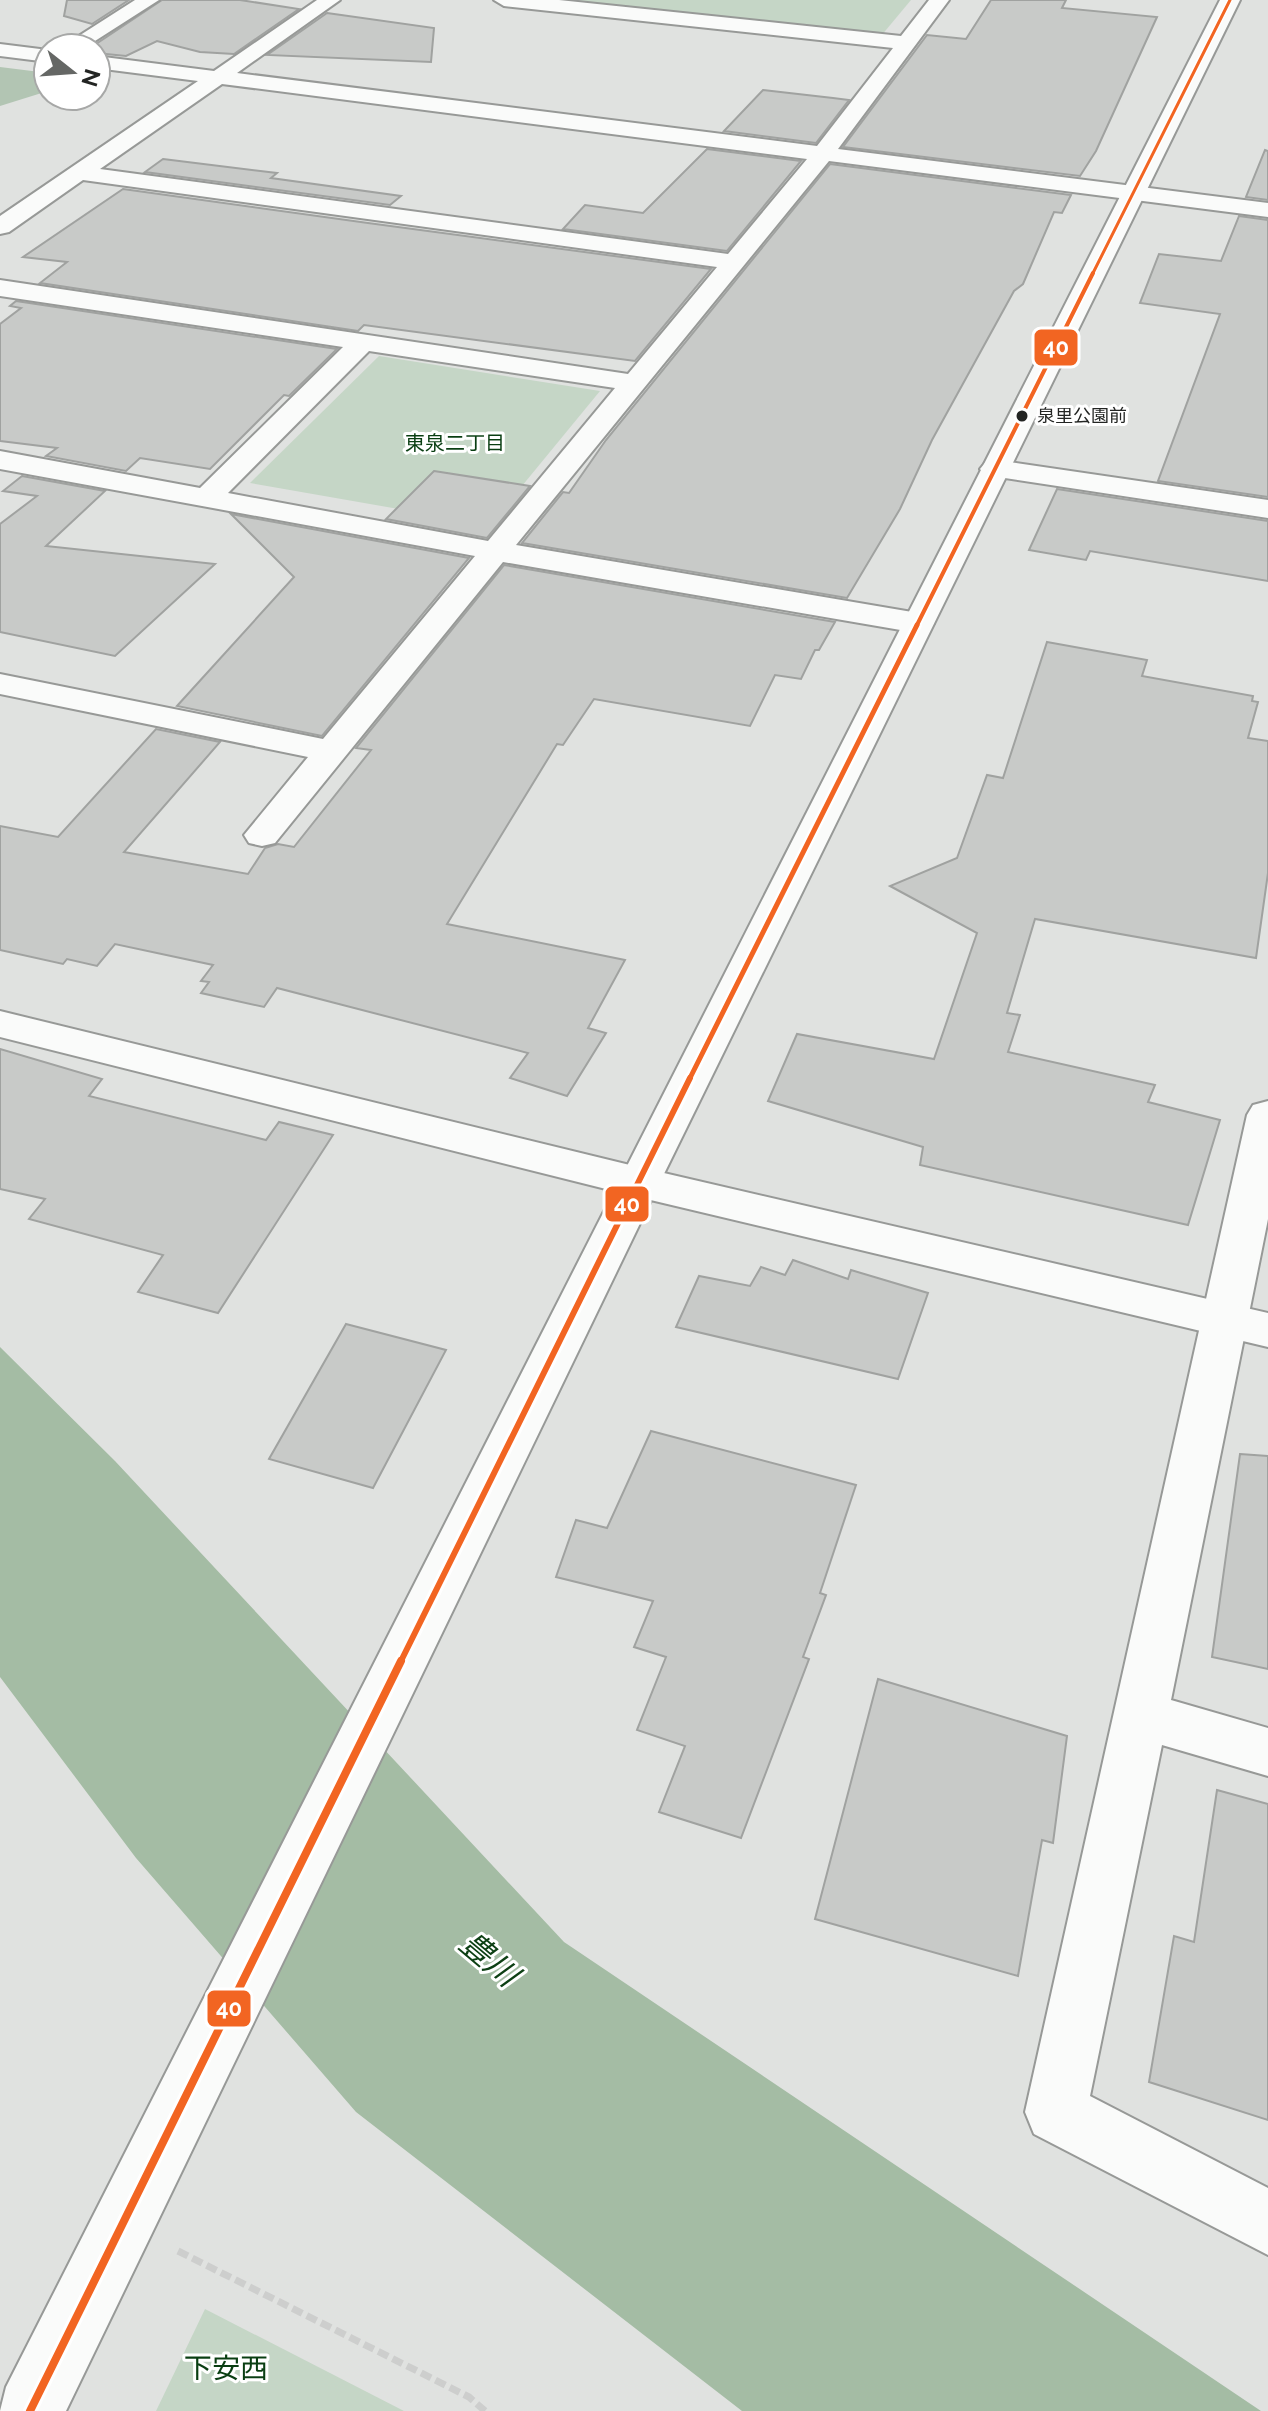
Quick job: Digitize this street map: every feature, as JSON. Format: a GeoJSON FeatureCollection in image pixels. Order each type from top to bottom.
{"type":"FeatureCollection","features":[{"type":"Feature","properties":{"kind":"street"},"geometry":{"type":"LineString","coordinates":[[96,32],[149,0]]}},
{"type":"Feature","properties":{"kind":"street"},"geometry":{"type":"LineString","coordinates":[[0,227],[330,0]]}},
{"type":"Feature","properties":{"kind":"street"},"geometry":{"type":"LineString","coordinates":[[504,0],[906,43]]}},
{"type":"Feature","properties":{"kind":"street"},"geometry":{"type":"LineString","coordinates":[[262,835],[823,154],[939,0]]}},
{"type":"Feature","properties":{"kind":"street"},"geometry":{"type":"LineString","coordinates":[[30,2411],[638,1182],[1230,0]]}},
{"type":"Feature","properties":{"kind":"street"},"geometry":{"type":"LineString","coordinates":[[0,50],[32,54]]}},
{"type":"Feature","properties":{"kind":"street"},"geometry":{"type":"LineString","coordinates":[[112,64],[1268,210]]}},
{"type":"Feature","properties":{"kind":"street"},"geometry":{"type":"LineString","coordinates":[[80,173],[734,262]]}},
{"type":"Feature","properties":{"kind":"street"},"geometry":{"type":"LineString","coordinates":[[0,288],[635,383]]}},
{"type":"Feature","properties":{"kind":"street"},"geometry":{"type":"LineString","coordinates":[[206,498],[363,342]]}},
{"type":"Feature","properties":{"kind":"street"},"geometry":{"type":"LineString","coordinates":[[0,460],[495,551],[918,623]]}},
{"type":"Feature","properties":{"kind":"street"},"geometry":{"type":"LineString","coordinates":[[995,469],[1268,509]]}},
{"type":"Feature","properties":{"kind":"street"},"geometry":{"type":"LineString","coordinates":[[0,684],[331,751]]}},
{"type":"Feature","properties":{"kind":"street"},"geometry":{"type":"LineString","coordinates":[[0,1024],[638,1182],[1246,1325]]}},
{"type":"Feature","properties":{"kind":"street"},"geometry":{"type":"LineString","coordinates":[[1268,1115],[1246,1325],[1141,1715],[1056,2112],[1268,2223]]}},
{"type":"Feature","properties":{"kind":"street"},"geometry":{"type":"LineString","coordinates":[[1141,1715],[1268,1752]]}},
{"type":"Feature","properties":{"kind":"path"},"geometry":{"type":"LineString","coordinates":[[130,2212],[469,2397],[485,2411]]}},
{"type":"Feature","properties":{"kind":"green space"},"geometry":{"type":"Polygon","coordinates":[[[560,0],[911,0],[881,36],[560,0]]]}},
{"type":"Feature","properties":{"kind":"green space","name":"東泉二丁目"},"geometry":{"type":"Polygon","coordinates":[[[379,356],[600,391],[490,525],[250,483],[379,356]]]}},
{"type":"Feature","properties":{"kind":"green space","name":"下安西"},"geometry":{"type":"Polygon","coordinates":[[[205,2309],[404,2411],[156,2411],[205,2309]]]}},
{"type":"Feature","properties":{"kind":"shaded area"},"geometry":{"type":"Polygon","coordinates":[[[0,67],[32,71],[32,96],[0,106],[0,67]]]}},
{"type":"Feature","properties":{"kind":"water","name":"豊川"},"geometry":{"type":"Polygon","coordinates":[[[0,1347],[115,1461],[564,1942],[1261,2411],[742,2411],[356,2112],[136,1858],[0,1677],[0,1347]]]}},
{"type":"Feature","properties":{"kind":"building"},"geometry":{"type":"Polygon","coordinates":[[[67,0],[129,0],[92,24],[64,16],[67,0]]]}},
{"type":"Feature","properties":{"kind":"building"},"geometry":{"type":"Polygon","coordinates":[[[162,0],[240,0],[299,9],[234,54],[200,52],[157,41],[126,56],[112,55],[112,33],[162,0]]]}},
{"type":"Feature","properties":{"kind":"building"},"geometry":{"type":"Polygon","coordinates":[[[991,0],[1066,0],[1062,8],[1157,17],[1096,151],[1080,176],[843,147],[927,35],[966,39],[991,0]]]}},
{"type":"Feature","properties":{"kind":"building"},"geometry":{"type":"Polygon","coordinates":[[[327,13],[434,28],[431,62],[267,55],[327,13]]]}},
{"type":"Feature","properties":{"kind":"building"},"geometry":{"type":"Polygon","coordinates":[[[763,90],[849,100],[816,143],[724,131],[763,90]]]}},
{"type":"Feature","properties":{"kind":"building"},"geometry":{"type":"Polygon","coordinates":[[[707,149],[801,161],[727,251],[563,229],[585,205],[643,213],[707,149]]]}},
{"type":"Feature","properties":{"kind":"building"},"geometry":{"type":"Polygon","coordinates":[[[1265,150],[1268,151],[1268,200],[1246,197],[1265,150]]]}},
{"type":"Feature","properties":{"kind":"building"},"geometry":{"type":"Polygon","coordinates":[[[163,159],[277,173],[271,178],[401,196],[390,205],[145,172],[163,159]]]}},
{"type":"Feature","properties":{"kind":"building"},"geometry":{"type":"Polygon","coordinates":[[[830,164],[1071,195],[1062,213],[1054,212],[1023,284],[1014,291],[932,440],[900,509],[847,598],[522,543],[563,492],[569,493],[606,440],[830,164]]]}},
{"type":"Feature","properties":{"kind":"building"},"geometry":{"type":"Polygon","coordinates":[[[123,189],[711,269],[635,361],[364,325],[358,331],[40,283],[67,262],[23,257],[123,189]]]}},
{"type":"Feature","properties":{"kind":"building"},"geometry":{"type":"Polygon","coordinates":[[[1239,216],[1268,220],[1268,497],[1158,481],[1220,314],[1140,303],[1159,254],[1221,261],[1239,216]]]}},
{"type":"Feature","properties":{"kind":"building"},"geometry":{"type":"Polygon","coordinates":[[[16,301],[337,349],[289,396],[284,395],[210,469],[140,458],[126,471],[46,456],[57,448],[0,441],[0,324],[21,308],[10,306],[16,301]]]}},
{"type":"Feature","properties":{"kind":"building"},"geometry":{"type":"Polygon","coordinates":[[[434,471],[530,486],[487,538],[386,519],[434,471]]]}},
{"type":"Feature","properties":{"kind":"building"},"geometry":{"type":"Polygon","coordinates":[[[22,476],[105,491],[46,546],[215,564],[115,656],[0,632],[0,524],[37,496],[3,491],[22,476]]]}},
{"type":"Feature","properties":{"kind":"building"},"geometry":{"type":"Polygon","coordinates":[[[1057,489],[1268,521],[1268,581],[1090,551],[1086,560],[1029,550],[1057,489]]]}},
{"type":"Feature","properties":{"kind":"building"},"geometry":{"type":"Polygon","coordinates":[[[231,514],[469,558],[322,736],[177,706],[294,577],[231,514]]]}},
{"type":"Feature","properties":{"kind":"building"},"geometry":{"type":"Polygon","coordinates":[[[504,565],[835,622],[819,650],[815,650],[801,679],[775,675],[750,726],[594,699],[563,745],[557,744],[447,924],[625,960],[588,1028],[606,1033],[567,1096],[510,1078],[528,1053],[277,988],[264,1007],[201,993],[209,982],[201,981],[213,965],[115,944],[97,966],[67,959],[63,964],[0,950],[0,826],[58,837],[156,729],[220,742],[124,852],[248,874],[265,848],[278,844],[294,847],[371,750],[356,748],[504,565]]]}},
{"type":"Feature","properties":{"kind":"building"},"geometry":{"type":"Polygon","coordinates":[[[1047,642],[1147,660],[1142,676],[1253,696],[1252,701],[1258,702],[1248,738],[1268,741],[1268,873],[1256,958],[1035,919],[1007,1013],[1020,1015],[1008,1052],[1155,1085],[1148,1102],[1220,1120],[1188,1225],[920,1165],[923,1147],[768,1101],[797,1034],[934,1059],[977,933],[890,886],[957,858],[987,775],[1003,778],[1047,642]]]}},
{"type":"Feature","properties":{"kind":"building"},"geometry":{"type":"Polygon","coordinates":[[[0,1049],[102,1079],[89,1096],[266,1140],[279,1122],[333,1135],[218,1313],[138,1292],[163,1255],[29,1219],[45,1199],[0,1189],[0,1049]]]}},
{"type":"Feature","properties":{"kind":"building"},"geometry":{"type":"Polygon","coordinates":[[[793,1260],[848,1279],[851,1270],[928,1293],[898,1379],[676,1327],[699,1276],[750,1286],[761,1267],[785,1275],[793,1260]]]}},
{"type":"Feature","properties":{"kind":"building"},"geometry":{"type":"Polygon","coordinates":[[[346,1324],[446,1350],[373,1488],[269,1459],[346,1324]]]}},
{"type":"Feature","properties":{"kind":"building"},"geometry":{"type":"Polygon","coordinates":[[[651,1431],[856,1485],[820,1593],[826,1595],[803,1657],[809,1659],[741,1838],[659,1812],[685,1746],[637,1730],[666,1657],[634,1647],[653,1601],[556,1577],[576,1520],[607,1528],[651,1431]]]}},
{"type":"Feature","properties":{"kind":"building"},"geometry":{"type":"Polygon","coordinates":[[[1240,1454],[1268,1456],[1268,1669],[1212,1657],[1240,1454]]]}},
{"type":"Feature","properties":{"kind":"building"},"geometry":{"type":"Polygon","coordinates":[[[878,1679],[1067,1736],[1053,1843],[1042,1840],[1018,1976],[815,1919],[878,1679]]]}},
{"type":"Feature","properties":{"kind":"building"},"geometry":{"type":"Polygon","coordinates":[[[1217,1790],[1268,1804],[1268,2120],[1149,2082],[1174,1936],[1194,1942],[1217,1790]]]}},
{"type":"Feature","properties":{"kind":"transit line","name":"40"},"geometry":{"type":"LineString","coordinates":[[30,2411],[638,1182],[1230,0]]}},
{"type":"Feature","properties":{"kind":"place","name":"泉里公園前"},"geometry":{"type":"Point","coordinates":[1022,416]}}]}
